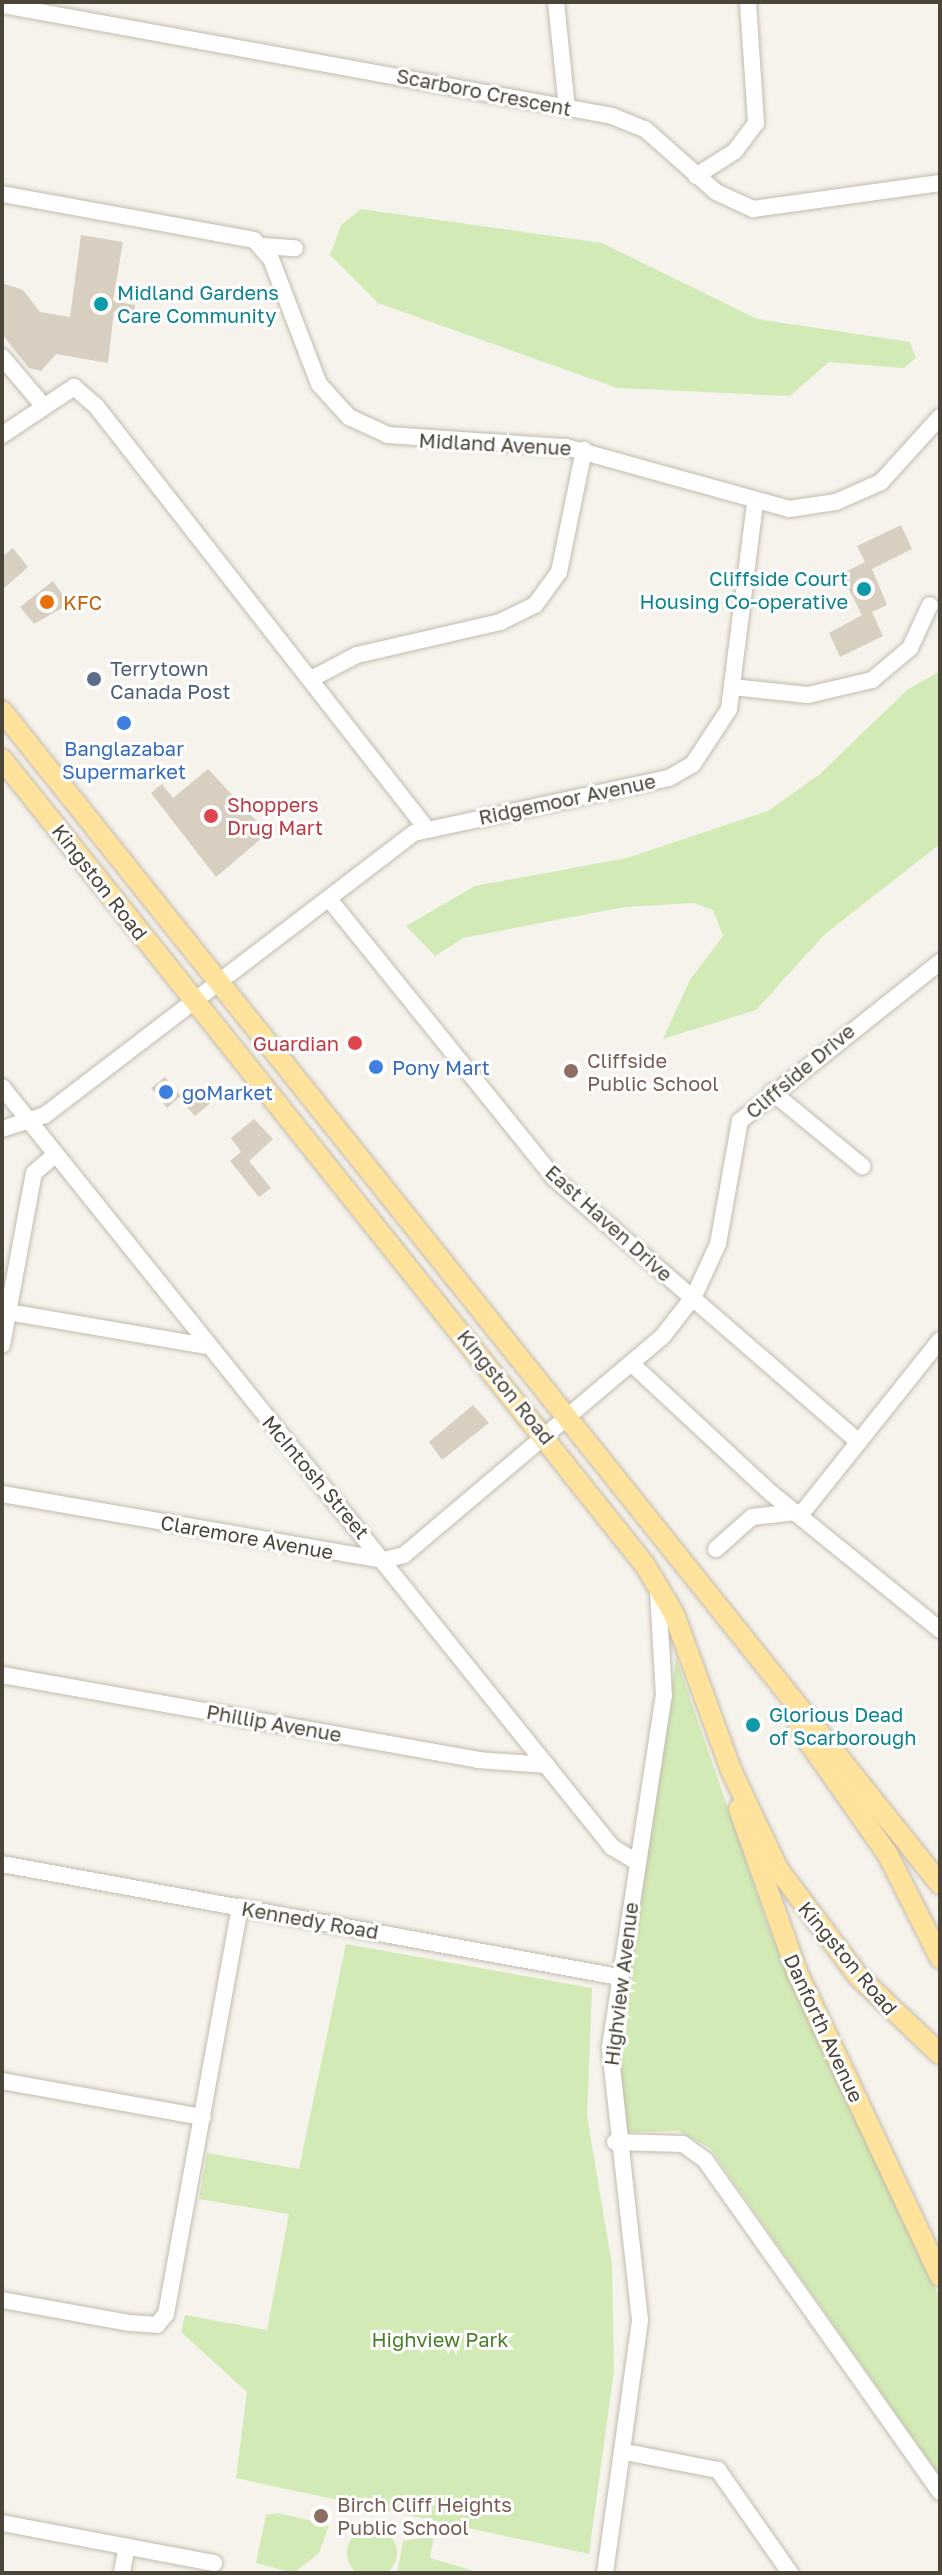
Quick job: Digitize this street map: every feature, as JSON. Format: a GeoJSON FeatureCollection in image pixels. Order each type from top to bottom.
{"type":"FeatureCollection","features":[{"type":"Feature","properties":{"kind":"main road","name":"Kingston Road"},"geometry":{"type":"LineString","coordinates":[[2,711],[217,984],[940,1884]]}},
{"type":"Feature","properties":{"kind":"main road","name":"Kingston Road"},"geometry":{"type":"LineString","coordinates":[[2,759],[194,1002],[546,1436],[656,1586],[690,1652],[731,1770],[778,1869],[825,1937],[893,2014],[940,2054]]}},
{"type":"Feature","properties":{"kind":"main road"},"geometry":{"type":"LineString","coordinates":[[750,1650],[887,1853],[940,1958]]}},
{"type":"Feature","properties":{"kind":"main road","name":"Danforth Avenue"},"geometry":{"type":"LineString","coordinates":[[731,1770],[776,1924],[940,2276]]}},
{"type":"Feature","properties":{"kind":"street"},"geometry":{"type":"LineString","coordinates":[[556,2],[567,108]]}},
{"type":"Feature","properties":{"kind":"street"},"geometry":{"type":"LineString","coordinates":[[696,176],[735,151],[756,123],[748,2]]}},
{"type":"Feature","properties":{"kind":"street","name":"Scarboro Crescent"},"geometry":{"type":"LineString","coordinates":[[2,5],[630,121],[696,176],[753,209],[940,183]]}},
{"type":"Feature","properties":{"kind":"street"},"geometry":{"type":"LineString","coordinates":[[2,194],[263,246],[295,248]]}},
{"type":"Feature","properties":{"kind":"street","name":"Midland Avenue"},"geometry":{"type":"LineString","coordinates":[[263,246],[310,370],[362,425],[408,439],[584,450],[755,504],[789,509],[851,498],[895,471],[940,417]]}},
{"type":"Feature","properties":{"kind":"street"},"geometry":{"type":"LineString","coordinates":[[2,357],[41,403]]}},
{"type":"Feature","properties":{"kind":"street"},"geometry":{"type":"LineString","coordinates":[[2,435],[41,403],[74,387],[96,406],[426,828]]}},
{"type":"Feature","properties":{"kind":"street"},"geometry":{"type":"LineString","coordinates":[[311,679],[357,655],[500,622],[535,605],[559,572],[584,450]]}},
{"type":"Feature","properties":{"kind":"street","name":"Ridgemoor Avenue"},"geometry":{"type":"LineString","coordinates":[[29,1123],[426,828],[683,772],[721,728],[732,687],[755,504]]}},
{"type":"Feature","properties":{"kind":"street"},"geometry":{"type":"LineString","coordinates":[[732,687],[808,695],[872,680],[910,648],[930,605]]}},
{"type":"Feature","properties":{"kind":"street","name":"East Haven Drive"},"geometry":{"type":"LineString","coordinates":[[329,899],[554,1178],[694,1296],[859,1442]]}},
{"type":"Feature","properties":{"kind":"street","name":"Cliffside Drive"},"geometry":{"type":"LineString","coordinates":[[546,1436],[632,1364],[694,1296],[718,1244],[735,1134],[772,1092],[940,962]]}},
{"type":"Feature","properties":{"kind":"street","name":"McIntosh Street"},"geometry":{"type":"LineString","coordinates":[[2,1087],[612,1847],[635,1861]]}},
{"type":"Feature","properties":{"kind":"street"},"geometry":{"type":"LineString","coordinates":[[772,1092],[862,1166]]}},
{"type":"Feature","properties":{"kind":"street"},"geometry":{"type":"LineString","coordinates":[[2,1129],[29,1123]]}},
{"type":"Feature","properties":{"kind":"street"},"geometry":{"type":"LineString","coordinates":[[2,1345],[5,1311],[34,1173],[55,1155]]}},
{"type":"Feature","properties":{"kind":"street"},"geometry":{"type":"LineString","coordinates":[[5,1311],[207,1346]]}},
{"type":"Feature","properties":{"kind":"street"},"geometry":{"type":"LineString","coordinates":[[716,1549],[752,1517],[802,1513],[940,1340]]}},
{"type":"Feature","properties":{"kind":"street"},"geometry":{"type":"LineString","coordinates":[[632,1364],[940,1630]]}},
{"type":"Feature","properties":{"kind":"street"},"geometry":{"type":"LineString","coordinates":[[384,1560],[414,1550],[546,1436]]}},
{"type":"Feature","properties":{"kind":"street","name":"Claremore Avenue"},"geometry":{"type":"LineString","coordinates":[[2,1494],[384,1560]]}},
{"type":"Feature","properties":{"kind":"street","name":"Highview Avenue"},"geometry":{"type":"LineString","coordinates":[[605,2573],[625,2452],[639,2278],[615,2142],[609,2083],[635,1861],[660,1730],[665,1664],[656,1586]]}},
{"type":"Feature","properties":{"kind":"street","name":"Phillip Avenue"},"geometry":{"type":"LineString","coordinates":[[2,1675],[477,1760],[547,1765]]}},
{"type":"Feature","properties":{"kind":"street","name":"Kennedy Road"},"geometry":{"type":"LineString","coordinates":[[2,1864],[619,1977]]}},
{"type":"Feature","properties":{"kind":"street"},"geometry":{"type":"LineString","coordinates":[[2,2300],[157,2325],[172,2302],[240,1907]]}},
{"type":"Feature","properties":{"kind":"street"},"geometry":{"type":"LineString","coordinates":[[2,2081],[203,2117]]}},
{"type":"Feature","properties":{"kind":"street"},"geometry":{"type":"LineString","coordinates":[[615,2142],[683,2144],[705,2160],[940,2492]]}},
{"type":"Feature","properties":{"kind":"street"},"geometry":{"type":"LineString","coordinates":[[625,2452],[718,2470],[790,2573]]}},
{"type":"Feature","properties":{"kind":"street"},"geometry":{"type":"LineString","coordinates":[[2,2523],[214,2563]]}},
{"type":"Feature","properties":{"kind":"street"},"geometry":{"type":"LineString","coordinates":[[122,2573],[127,2546]]}},
{"type":"Feature","properties":{"kind":"green space"},"geometry":{"type":"Polygon","coordinates":[[[361,209],[602,243],[757,319],[910,342],[916,358],[904,368],[829,362],[790,396],[617,388],[378,303],[330,255],[341,225],[361,209]]]}},
{"type":"Feature","properties":{"kind":"green space"},"geometry":{"type":"Polygon","coordinates":[[[940,671],[940,844],[825,934],[756,1010],[663,1039],[690,980],[723,936],[713,910],[693,903],[624,907],[463,938],[435,956],[406,926],[475,886],[627,858],[768,811],[820,774],[907,690],[940,671]]]}},
{"type":"Feature","properties":{"kind":"green space"},"geometry":{"type":"Polygon","coordinates":[[[676,1657],[770,1931],[940,2298],[940,2477],[710,2148],[678,2131],[626,2132],[619,2070],[622,2015],[676,1657]]]}},
{"type":"Feature","properties":{"kind":"green space","name":"Highview Park"},"geometry":{"type":"Polygon","coordinates":[[[346,1944],[592,1988],[587,2116],[612,2265],[614,2370],[589,2554],[236,2478],[247,2392],[181,2332],[185,2315],[267,2330],[289,2214],[199,2199],[207,2153],[299,2169],[346,1944]]]}},
{"type":"Feature","properties":{"kind":"green space"},"geometry":{"type":"Polygon","coordinates":[[[278,2513],[329,2525],[319,2553],[294,2573],[256,2563],[266,2515],[278,2513]]]}},
{"type":"Feature","properties":{"kind":"green space"},"geometry":{"type":"Polygon","coordinates":[[[362,2529],[382,2529],[396,2543],[396,2563],[382,2577],[362,2577],[348,2563],[348,2543],[362,2529]]]}},
{"type":"Feature","properties":{"kind":"green space"},"geometry":{"type":"Polygon","coordinates":[[[434,2536],[430,2558],[481,2573],[397,2573],[403,2541],[434,2536]]]}},
{"type":"Feature","properties":{"kind":"building","name":"Midland Gardens Care Community"},"geometry":{"type":"Polygon","coordinates":[[[81,235],[123,242],[113,301],[135,305],[134,314],[114,311],[108,363],[56,354],[41,371],[29,368],[2,334],[2,283],[23,290],[40,312],[70,317],[81,235]]]}},
{"type":"Feature","properties":{"kind":"building","name":"Cliffside Court Housing Co-operative"},"geometry":{"type":"Polygon","coordinates":[[[901,525],[912,549],[872,569],[887,605],[872,612],[883,636],[840,657],[829,633],[862,615],[841,574],[865,562],[857,546],[901,525]]]}},
{"type":"Feature","properties":{"kind":"building"},"geometry":{"type":"Polygon","coordinates":[[[13,548],[28,567],[2,590],[2,557],[13,548]]]}},
{"type":"Feature","properties":{"kind":"building","name":"KFC"},"geometry":{"type":"Polygon","coordinates":[[[53,581],[69,604],[34,624],[20,607],[53,581]]]}},
{"type":"Feature","properties":{"kind":"building","name":"Shoppers Drug Mart"},"geometry":{"type":"Polygon","coordinates":[[[208,769],[268,833],[216,877],[151,793],[162,784],[173,798],[208,769]]]}},
{"type":"Feature","properties":{"kind":"building","name":"goMarket"},"geometry":{"type":"Polygon","coordinates":[[[165,1077],[181,1096],[167,1108],[151,1088],[165,1077]]]}},
{"type":"Feature","properties":{"kind":"building"},"geometry":{"type":"Polygon","coordinates":[[[210,1087],[218,1097],[195,1116],[186,1106],[210,1087]]]}},
{"type":"Feature","properties":{"kind":"building"},"geometry":{"type":"Polygon","coordinates":[[[254,1119],[273,1139],[249,1161],[271,1188],[259,1197],[230,1161],[241,1152],[231,1138],[254,1119]]]}},
{"type":"Feature","properties":{"kind":"building"},"geometry":{"type":"Polygon","coordinates":[[[473,1405],[489,1423],[442,1460],[429,1442],[473,1405]]]}},
{"type":"Feature","properties":{"kind":"place","name":"Midland Gardens Care Community"},"geometry":{"type":"Point","coordinates":[101,304]}},
{"type":"Feature","properties":{"kind":"place","name":"Cliffside Court Housing Co-operative"},"geometry":{"type":"Point","coordinates":[864,589]}},
{"type":"Feature","properties":{"kind":"place","name":"KFC"},"geometry":{"type":"Point","coordinates":[47,602]}},
{"type":"Feature","properties":{"kind":"place","name":"Terrytown Canada Post"},"geometry":{"type":"Point","coordinates":[94,679]}},
{"type":"Feature","properties":{"kind":"place","name":"Banglazabar Supermarket"},"geometry":{"type":"Point","coordinates":[124,723]}},
{"type":"Feature","properties":{"kind":"place","name":"Shoppers Drug Mart"},"geometry":{"type":"Point","coordinates":[211,816]}},
{"type":"Feature","properties":{"kind":"place","name":"Guardian"},"geometry":{"type":"Point","coordinates":[355,1043]}},
{"type":"Feature","properties":{"kind":"place","name":"Pony Mart"},"geometry":{"type":"Point","coordinates":[376,1067]}},
{"type":"Feature","properties":{"kind":"place","name":"Cliffside Public School"},"geometry":{"type":"Point","coordinates":[571,1071]}},
{"type":"Feature","properties":{"kind":"place","name":"goMarket"},"geometry":{"type":"Point","coordinates":[166,1092]}},
{"type":"Feature","properties":{"kind":"place","name":"Glorious Dead of Scarborough"},"geometry":{"type":"Point","coordinates":[753,1725]}},
{"type":"Feature","properties":{"kind":"place","name":"Birch Cliff Heights Public School"},"geometry":{"type":"Point","coordinates":[321,2516]}}]}
